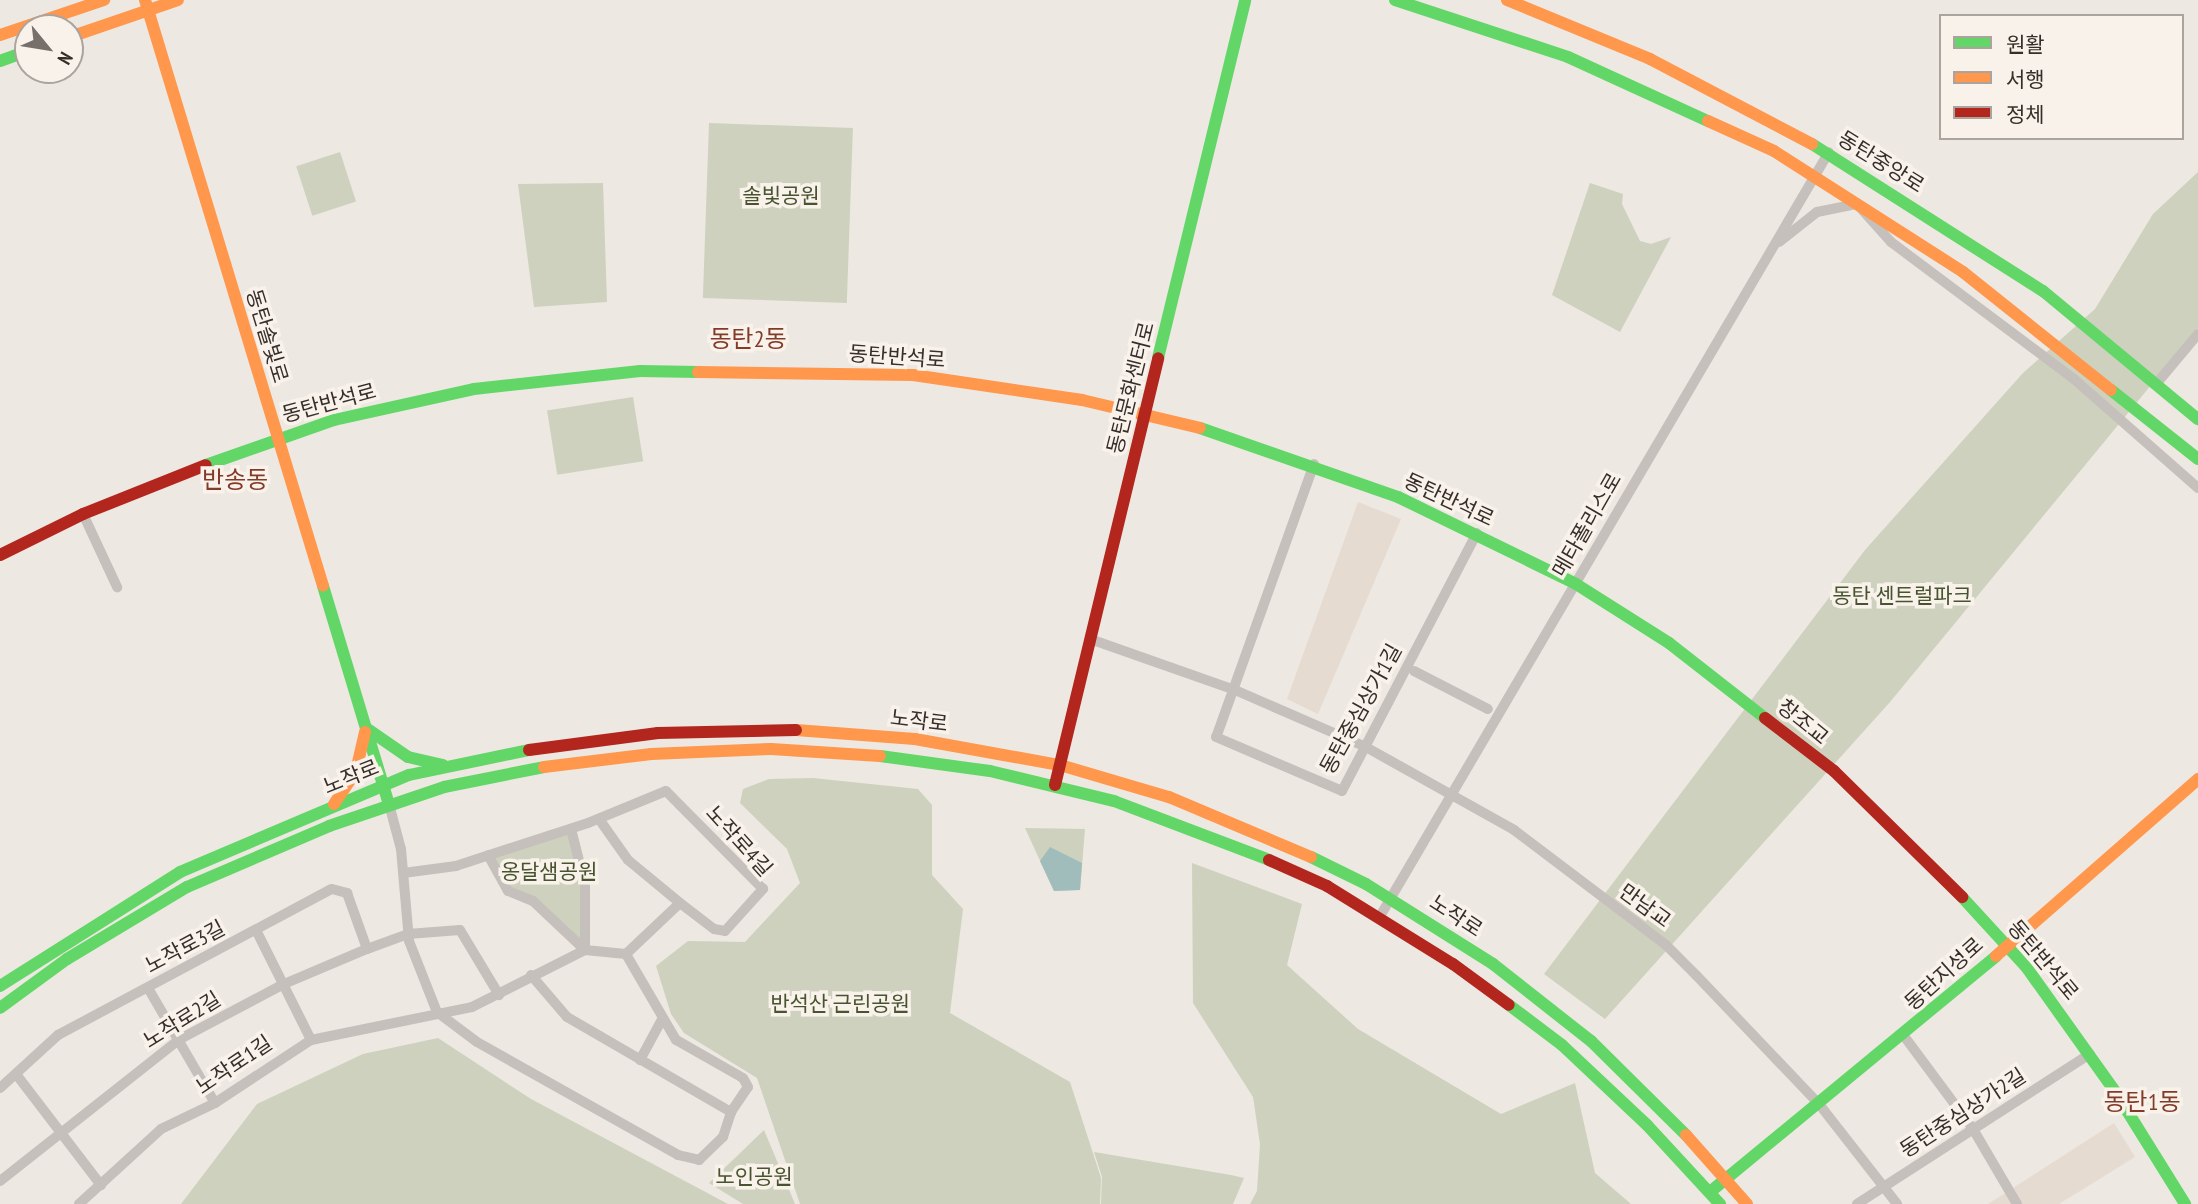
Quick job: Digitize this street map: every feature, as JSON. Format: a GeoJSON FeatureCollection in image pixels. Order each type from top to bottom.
{"type":"FeatureCollection","features":[{"type":"Feature","properties":{"kind":"street"},"geometry":{"type":"LineString","coordinates":[[0,35],[104,0]]}},
{"type":"Feature","properties":{"kind":"street"},"geometry":{"type":"LineString","coordinates":[[84,31],[147,5],[178,0]]}},
{"type":"Feature","properties":{"kind":"street","name":"동탄문화센터로"},"geometry":{"type":"LineString","coordinates":[[1055,785],[1245,0]]}},
{"type":"Feature","properties":{"kind":"street"},"geometry":{"type":"LineString","coordinates":[[1395,0],[1568,57],[1711,120],[1814,176],[1963,272],[2198,459]]}},
{"type":"Feature","properties":{"kind":"street","name":"동탄중앙로"},"geometry":{"type":"LineString","coordinates":[[1507,0],[1650,59],[1829,152],[2022,276],[2198,419]]}},
{"type":"Feature","properties":{"kind":"street","name":"동탄솔빛로"},"geometry":{"type":"LineString","coordinates":[[147,5],[389,804]]}},
{"type":"Feature","properties":{"kind":"street","name":"메타폴리스로"},"geometry":{"type":"LineString","coordinates":[[1379,918],[1829,152]]}},
{"type":"Feature","properties":{"kind":"street"},"geometry":{"type":"LineString","coordinates":[[1773,246],[1817,212],[1857,204]]}},
{"type":"Feature","properties":{"kind":"street"},"geometry":{"type":"LineString","coordinates":[[1857,204],[1891,242],[2074,379],[2198,488]]}},
{"type":"Feature","properties":{"kind":"street"},"geometry":{"type":"LineString","coordinates":[[2157,383],[2198,334]]}},
{"type":"Feature","properties":{"kind":"street","name":"동탄반석로"},"geometry":{"type":"LineString","coordinates":[[0,555],[83,514],[278,437],[474,389],[661,369],[912,374],[1145,413],[1314,464],[1477,533],[1576,583],[1669,643],[1749,703]]}},
{"type":"Feature","properties":{"kind":"street","name":"동탄중심상가1길"},"geometry":{"type":"LineString","coordinates":[[1314,464],[1235,691],[1216,737],[1342,791],[1477,533]]}},
{"type":"Feature","properties":{"kind":"street"},"geometry":{"type":"LineString","coordinates":[[83,514],[117,587]]}},
{"type":"Feature","properties":{"kind":"street","name":"만남교"},"geometry":{"type":"LineString","coordinates":[[1090,639],[1235,691],[1364,746],[1514,830],[1665,945],[1757,1034],[1819,1104],[1897,1204]]}},
{"type":"Feature","properties":{"kind":"street"},"geometry":{"type":"LineString","coordinates":[[1414,671],[1488,709]]}},
{"type":"Feature","properties":{"kind":"street","name":"창조교"},"geometry":{"type":"LineString","coordinates":[[1749,703],[1834,771]]}},
{"type":"Feature","properties":{"kind":"street"},"geometry":{"type":"LineString","coordinates":[[338,822],[345,810],[333,805],[356,771],[366,728],[408,757],[447,766],[439,778],[448,786]]}},
{"type":"Feature","properties":{"kind":"street","name":"노작로"},"geometry":{"type":"LineString","coordinates":[[0,986],[86,928],[180,872],[383,785],[447,766],[601,738],[717,730],[869,734],[994,752],[1060,765],[1221,816],[1337,869],[1391,898],[1532,993],[1591,1041],[1669,1117],[1746,1204]]}},
{"type":"Feature","properties":{"kind":"street","name":"노작로"},"geometry":{"type":"LineString","coordinates":[[0,1007],[146,909],[250,858],[338,822],[448,786],[595,760],[727,750],[848,752],[990,771],[1055,785],[1119,803],[1223,839],[1327,886],[1518,1010],[1576,1057],[1654,1132],[1720,1204]]}},
{"type":"Feature","properties":{"kind":"street"},"geometry":{"type":"LineString","coordinates":[[990,771],[999,762],[994,752]]}},
{"type":"Feature","properties":{"kind":"street","name":"동탄반석로"},"geometry":{"type":"LineString","coordinates":[[1834,771],[1932,864],[2007,945],[2090,1054],[2185,1204]]}},
{"type":"Feature","properties":{"kind":"street","name":"동탄지성로"},"geometry":{"type":"LineString","coordinates":[[1710,1192],[1904,1036],[2198,779]]}},
{"type":"Feature","properties":{"kind":"street"},"geometry":{"type":"LineString","coordinates":[[1119,803],[1117,793],[1125,784]]}},
{"type":"Feature","properties":{"kind":"street","name":"노작로4길"},"geometry":{"type":"LineString","coordinates":[[403,873],[456,866],[571,829],[666,791],[763,889],[725,931],[714,929],[628,860],[599,819]]}},
{"type":"Feature","properties":{"kind":"street"},"geometry":{"type":"LineString","coordinates":[[389,804],[403,873],[408,934],[438,1012],[477,1042],[678,1155],[699,1160],[723,1138],[731,1112],[748,1087],[743,1078],[676,1040],[661,1021],[625,954]]}},
{"type":"Feature","properties":{"kind":"street"},"geometry":{"type":"LineString","coordinates":[[571,829],[585,884],[585,950]]}},
{"type":"Feature","properties":{"kind":"street"},"geometry":{"type":"LineString","coordinates":[[488,855],[508,891],[533,901],[585,950]]}},
{"type":"Feature","properties":{"kind":"street"},"geometry":{"type":"LineString","coordinates":[[1327,886],[1337,881],[1337,869]]}},
{"type":"Feature","properties":{"kind":"street","name":"노작로3길"},"geometry":{"type":"LineString","coordinates":[[0,1087],[58,1035],[332,889],[347,892],[367,949]]}},
{"type":"Feature","properties":{"kind":"street"},"geometry":{"type":"LineString","coordinates":[[438,1012],[471,1007],[585,950],[625,954],[680,903]]}},
{"type":"Feature","properties":{"kind":"street"},"geometry":{"type":"LineString","coordinates":[[257,930],[311,1040]]}},
{"type":"Feature","properties":{"kind":"street"},"geometry":{"type":"LineString","coordinates":[[408,934],[460,930],[499,995]]}},
{"type":"Feature","properties":{"kind":"street","name":"노작로2길"},"geometry":{"type":"LineString","coordinates":[[0,1181],[59,1130],[180,1039],[284,984],[408,934]]}},
{"type":"Feature","properties":{"kind":"street"},"geometry":{"type":"LineString","coordinates":[[531,975],[567,1017],[731,1112]]}},
{"type":"Feature","properties":{"kind":"street"},"geometry":{"type":"LineString","coordinates":[[148,988],[215,1103]]}},
{"type":"Feature","properties":{"kind":"street","name":"노작로1길"},"geometry":{"type":"LineString","coordinates":[[79,1204],[161,1129],[215,1103],[311,1040],[438,1012]]}},
{"type":"Feature","properties":{"kind":"street"},"geometry":{"type":"LineString","coordinates":[[640,1060],[661,1021]]}},
{"type":"Feature","properties":{"kind":"street"},"geometry":{"type":"LineString","coordinates":[[1904,1036],[1973,1129],[2017,1204]]}},
{"type":"Feature","properties":{"kind":"street","name":"동탄중심상가2길"},"geometry":{"type":"LineString","coordinates":[[1857,1204],[2090,1054]]}},
{"type":"Feature","properties":{"kind":"street"},"geometry":{"type":"LineString","coordinates":[[16,1074],[101,1185]]}},
{"type":"Feature","properties":{"kind":"street"},"geometry":{"type":"LineString","coordinates":[[1654,1132],[1666,1128],[1669,1117]]}},
{"type":"Feature","properties":{"kind":"green space","name":"솔빛공원"},"geometry":{"type":"Polygon","coordinates":[[[709,123],[853,128],[847,303],[703,298],[709,123]]]}},
{"type":"Feature","properties":{"kind":"green space"},"geometry":{"type":"Polygon","coordinates":[[[340,152],[356,201],[312,216],[296,166],[340,152]]]}},
{"type":"Feature","properties":{"kind":"green space","name":"동탄 센트럴파크"},"geometry":{"type":"Polygon","coordinates":[[[2198,172],[2198,328],[1890,702],[1605,1019],[1544,974],[1865,550],[2023,373],[2095,309],[2153,214],[2198,172]]]}},
{"type":"Feature","properties":{"kind":"green space"},"geometry":{"type":"Polygon","coordinates":[[[603,183],[607,302],[534,307],[518,184],[603,183]]]}},
{"type":"Feature","properties":{"kind":"green space"},"geometry":{"type":"Polygon","coordinates":[[[1590,183],[1623,194],[1622,204],[1640,241],[1651,244],[1671,237],[1620,332],[1552,295],[1590,183]]]}},
{"type":"Feature","properties":{"kind":"green space"},"geometry":{"type":"Polygon","coordinates":[[[633,397],[643,461],[557,475],[547,411],[633,397]]]}},
{"type":"Feature","properties":{"kind":"green space","name":"반석산 근린공원"},"geometry":{"type":"Polygon","coordinates":[[[813,778],[918,789],[932,805],[932,875],[963,909],[950,1013],[1070,1082],[1101,1178],[1100,1204],[800,1204],[757,1078],[684,1033],[671,1014],[656,966],[688,941],[745,942],[800,883],[787,849],[740,803],[743,789],[769,779],[813,778]]]}},
{"type":"Feature","properties":{"kind":"green space"},"geometry":{"type":"Polygon","coordinates":[[[1025,828],[1085,829],[1080,890],[1054,891],[1025,828]]]}},
{"type":"Feature","properties":{"kind":"green space","name":"옹달샘공원"},"geometry":{"type":"Polygon","coordinates":[[[570,832],[580,865],[583,947],[534,900],[511,891],[492,857],[570,832]]]}},
{"type":"Feature","properties":{"kind":"green space"},"geometry":{"type":"Polygon","coordinates":[[[1192,863],[1302,904],[1287,965],[1358,1029],[1501,1114],[1575,1083],[1595,1173],[1631,1204],[1250,1204],[1257,1191],[1260,1144],[1253,1097],[1193,1003],[1192,863]]]}},
{"type":"Feature","properties":{"kind":"green space"},"geometry":{"type":"Polygon","coordinates":[[[438,1038],[531,1099],[728,1204],[181,1204],[257,1104],[363,1054],[438,1038]]]}},
{"type":"Feature","properties":{"kind":"green space","name":"노인공원"},"geometry":{"type":"Polygon","coordinates":[[[764,1130],[795,1204],[743,1204],[709,1183],[764,1130]]]}},
{"type":"Feature","properties":{"kind":"green space"},"geometry":{"type":"Polygon","coordinates":[[[1094,1152],[1244,1178],[1233,1204],[1101,1204],[1102,1177],[1094,1152]]]}},
{"type":"Feature","properties":{"kind":"shaded area"},"geometry":{"type":"Polygon","coordinates":[[[1358,502],[1401,519],[1318,714],[1287,699],[1358,502]]]}},
{"type":"Feature","properties":{"kind":"shaded area"},"geometry":{"type":"Polygon","coordinates":[[[2114,1123],[2135,1157],[2059,1204],[1988,1204],[2114,1123]]]}},
{"type":"Feature","properties":{"kind":"water"},"geometry":{"type":"Polygon","coordinates":[[[1050,847],[1082,863],[1080,890],[1054,891],[1040,861],[1050,847]]]}},
{"type":"Feature","properties":{"kind":"traffic: fast"},"geometry":{"type":"LineString","coordinates":[[1158,358],[1245,0]]}},
{"type":"Feature","properties":{"kind":"traffic: fast"},"geometry":{"type":"LineString","coordinates":[[1395,0],[1568,57],[1708,121]]}},
{"type":"Feature","properties":{"kind":"traffic: fast"},"geometry":{"type":"LineString","coordinates":[[0,61],[14,56]]}},
{"type":"Feature","properties":{"kind":"traffic: fast"},"geometry":{"type":"LineString","coordinates":[[1812,144],[2043,291],[2198,419]]}},
{"type":"Feature","properties":{"kind":"traffic: fast"},"geometry":{"type":"LineString","coordinates":[[206,465],[334,420],[474,389],[640,371],[698,372]]}},
{"type":"Feature","properties":{"kind":"traffic: fast"},"geometry":{"type":"LineString","coordinates":[[2111,390],[2198,459]]}},
{"type":"Feature","properties":{"kind":"traffic: fast"},"geometry":{"type":"LineString","coordinates":[[1200,428],[1398,497],[1576,584],[1669,643],[1765,718]]}},
{"type":"Feature","properties":{"kind":"traffic: fast"},"geometry":{"type":"LineString","coordinates":[[323,586],[389,804]]}},
{"type":"Feature","properties":{"kind":"traffic: fast"},"geometry":{"type":"LineString","coordinates":[[366,728],[408,757],[443,765]]}},
{"type":"Feature","properties":{"kind":"traffic: fast"},"geometry":{"type":"LineString","coordinates":[[0,986],[180,872],[409,775],[529,750]]}},
{"type":"Feature","properties":{"kind":"traffic: fast"},"geometry":{"type":"LineString","coordinates":[[880,756],[990,771],[1114,801],[1269,860]]}},
{"type":"Feature","properties":{"kind":"traffic: fast"},"geometry":{"type":"LineString","coordinates":[[0,1008],[67,959],[187,887],[329,826],[444,787],[544,767]]}},
{"type":"Feature","properties":{"kind":"traffic: fast"},"geometry":{"type":"LineString","coordinates":[[1311,857],[1366,884],[1493,964],[1591,1041],[1686,1135]]}},
{"type":"Feature","properties":{"kind":"traffic: fast"},"geometry":{"type":"LineString","coordinates":[[1962,897],[2027,968],[2116,1093],[2185,1204]]}},
{"type":"Feature","properties":{"kind":"traffic: fast"},"geometry":{"type":"LineString","coordinates":[[1710,1192],[1996,956]]}},
{"type":"Feature","properties":{"kind":"traffic: fast"},"geometry":{"type":"LineString","coordinates":[[1509,1005],[1562,1045],[1647,1125],[1720,1204]]}},
{"type":"Feature","properties":{"kind":"traffic: slow"},"geometry":{"type":"LineString","coordinates":[[0,35],[104,0]]}},
{"type":"Feature","properties":{"kind":"traffic: slow"},"geometry":{"type":"LineString","coordinates":[[145,0],[323,586]]}},
{"type":"Feature","properties":{"kind":"traffic: slow"},"geometry":{"type":"LineString","coordinates":[[84,32],[178,0]]}},
{"type":"Feature","properties":{"kind":"traffic: slow"},"geometry":{"type":"LineString","coordinates":[[1507,0],[1650,59],[1812,144]]}},
{"type":"Feature","properties":{"kind":"traffic: slow"},"geometry":{"type":"LineString","coordinates":[[1708,121],[1774,151],[1963,272],[2111,390]]}},
{"type":"Feature","properties":{"kind":"traffic: slow"},"geometry":{"type":"LineString","coordinates":[[698,372],[913,375],[1082,400],[1200,428]]}},
{"type":"Feature","properties":{"kind":"traffic: slow"},"geometry":{"type":"LineString","coordinates":[[796,730],[915,739],[1060,765],[1169,797],[1311,857]]}},
{"type":"Feature","properties":{"kind":"traffic: slow"},"geometry":{"type":"LineString","coordinates":[[334,804],[356,771],[365,732]]}},
{"type":"Feature","properties":{"kind":"traffic: slow"},"geometry":{"type":"LineString","coordinates":[[544,767],[651,754],[771,749],[880,756]]}},
{"type":"Feature","properties":{"kind":"traffic: slow"},"geometry":{"type":"LineString","coordinates":[[1996,956],[2198,779]]}},
{"type":"Feature","properties":{"kind":"traffic: slow"},"geometry":{"type":"LineString","coordinates":[[1686,1135],[1747,1204]]}},
{"type":"Feature","properties":{"kind":"traffic: jam"},"geometry":{"type":"LineString","coordinates":[[1055,785],[1158,358]]}},
{"type":"Feature","properties":{"kind":"traffic: jam"},"geometry":{"type":"LineString","coordinates":[[0,555],[83,514],[206,465]]}},
{"type":"Feature","properties":{"kind":"traffic: jam"},"geometry":{"type":"LineString","coordinates":[[1765,718],[1834,771],[1962,897]]}},
{"type":"Feature","properties":{"kind":"traffic: jam"},"geometry":{"type":"LineString","coordinates":[[529,750],[658,733],[796,730]]}},
{"type":"Feature","properties":{"kind":"traffic: jam"},"geometry":{"type":"LineString","coordinates":[[1269,860],[1327,886],[1453,964],[1509,1005]]}},
{"type":"Feature","properties":{"kind":"district","name":"동탄2동"},"geometry":{"type":"Point","coordinates":[748,339]}},
{"type":"Feature","properties":{"kind":"district","name":"반송동"},"geometry":{"type":"Point","coordinates":[235,480]}},
{"type":"Feature","properties":{"kind":"district","name":"동탄1동"},"geometry":{"type":"Point","coordinates":[2142,1102]}}]}
